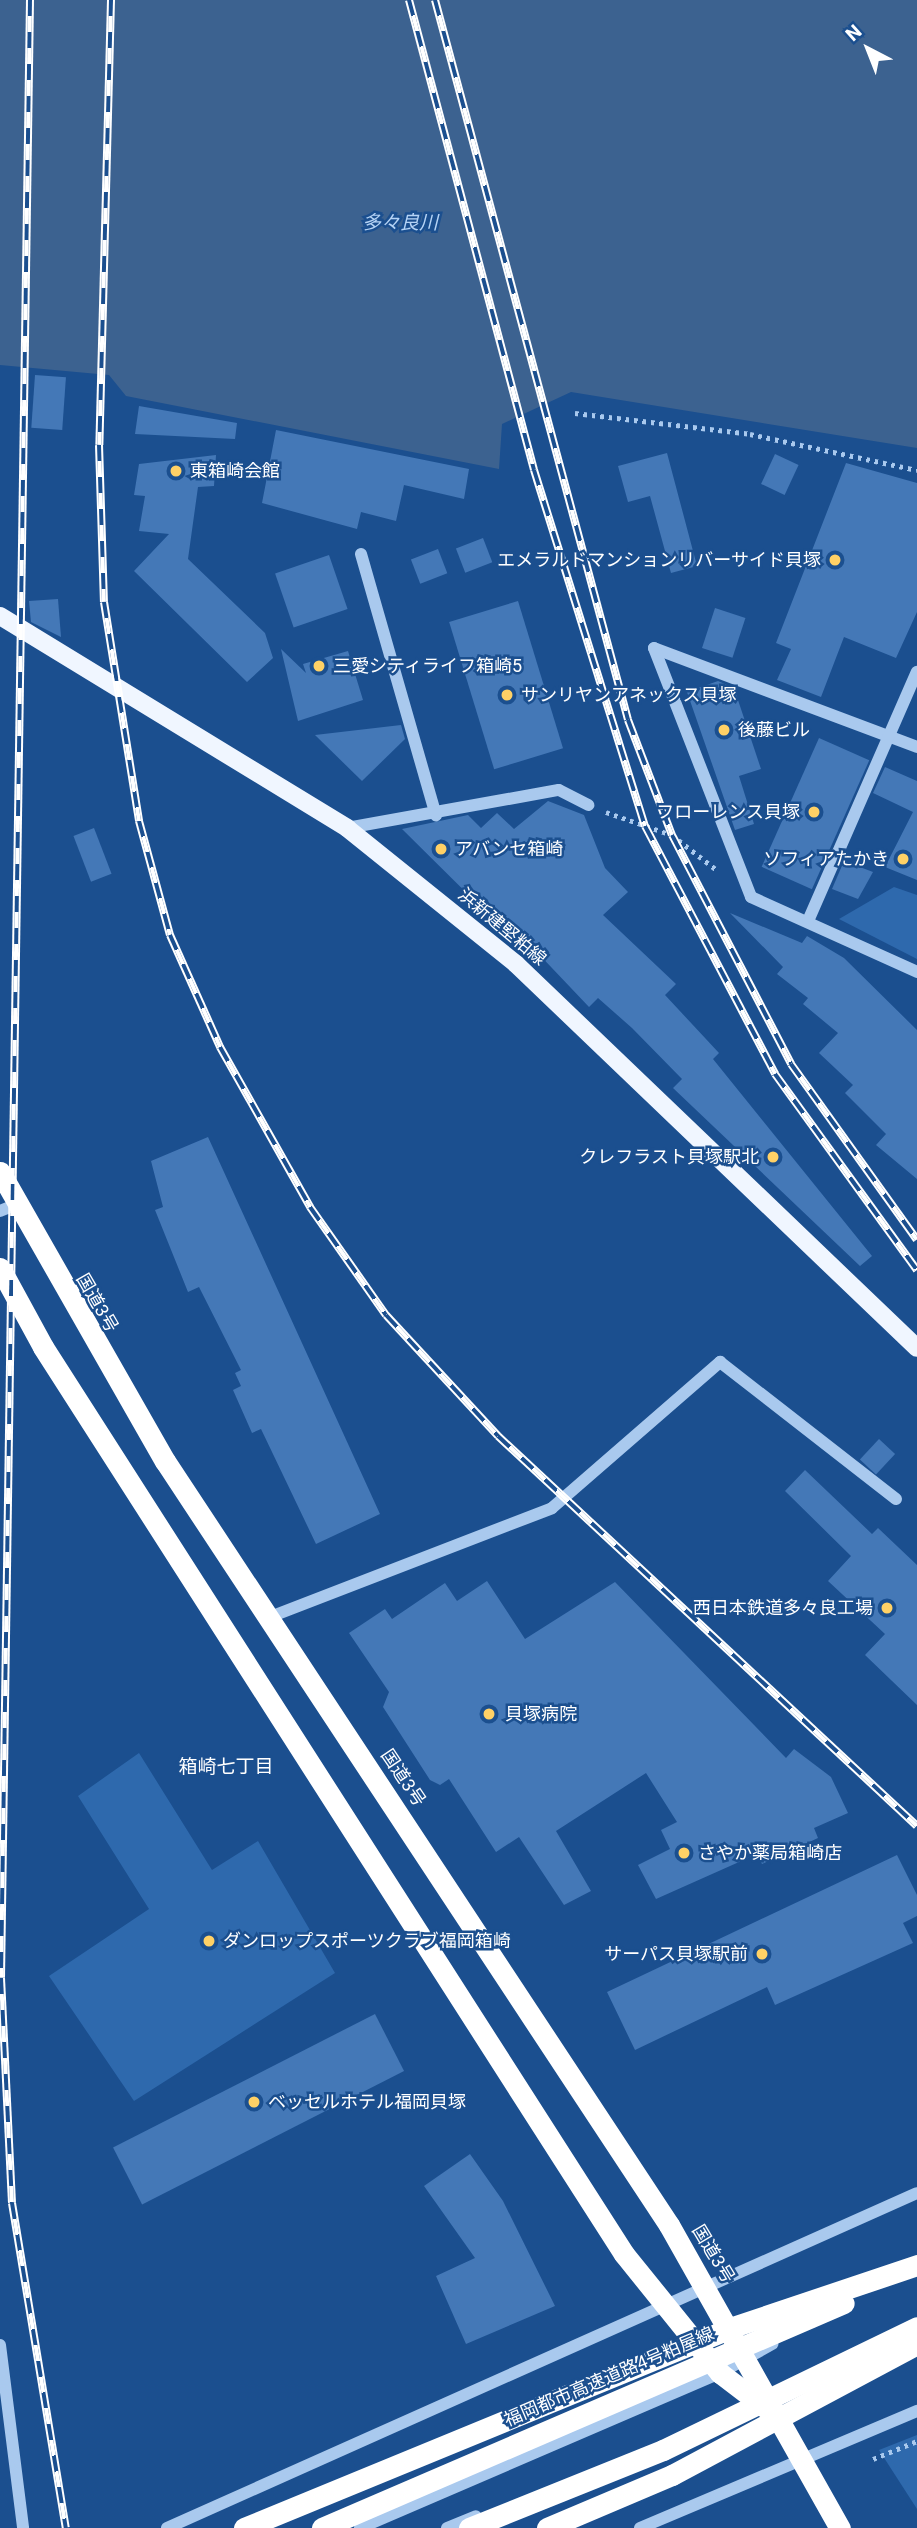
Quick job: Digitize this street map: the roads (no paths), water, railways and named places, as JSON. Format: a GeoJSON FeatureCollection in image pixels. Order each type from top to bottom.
{"type":"FeatureCollection","features":[{"type":"Feature","properties":{"kind":"highway","name":"国道3号"},"geometry":{"type":"LineString","coordinates":[[0,1172],[7,1208],[165,1461],[669,2225],[748,2357],[767,2409],[839,2528]]}},
{"type":"Feature","properties":{"kind":"highway","name":"国道3号"},"geometry":{"type":"LineString","coordinates":[[0,1268],[43,1347],[617,2242],[720,2373],[767,2409]]}},
{"type":"Feature","properties":{"kind":"highway"},"geometry":{"type":"LineString","coordinates":[[244,2528],[733,2327],[917,2265]]}},
{"type":"Feature","properties":{"kind":"highway","name":"福岡都市高速道路4号粕屋線"},"geometry":{"type":"LineString","coordinates":[[321,2528],[917,2273]]}},
{"type":"Feature","properties":{"kind":"highway"},"geometry":{"type":"LineString","coordinates":[[469,2528],[663,2450],[917,2327]]}},
{"type":"Feature","properties":{"kind":"highway"},"geometry":{"type":"LineString","coordinates":[[547,2528],[672,2474],[917,2344]]}},
{"type":"Feature","properties":{"kind":"main road","name":"浜新建堅粕線"},"geometry":{"type":"LineString","coordinates":[[0,616],[347,828],[516,964],[917,1348]]}},
{"type":"Feature","properties":{"kind":"street"},"geometry":{"type":"LineString","coordinates":[[360,554],[436,815]]}},
{"type":"Feature","properties":{"kind":"street"},"geometry":{"type":"LineString","coordinates":[[917,747],[654,648],[751,897],[917,972]]}},
{"type":"Feature","properties":{"kind":"street"},"geometry":{"type":"LineString","coordinates":[[808,921],[917,672]]}},
{"type":"Feature","properties":{"kind":"street"},"geometry":{"type":"LineString","coordinates":[[347,828],[436,815],[559,790],[588,805]]}},
{"type":"Feature","properties":{"kind":"street"},"geometry":{"type":"LineString","coordinates":[[270,1617],[552,1508],[720,1362],[896,1499]]}},
{"type":"Feature","properties":{"kind":"street"},"geometry":{"type":"LineString","coordinates":[[167,2528],[917,2193]]}},
{"type":"Feature","properties":{"kind":"street"},"geometry":{"type":"LineString","coordinates":[[360,2528],[720,2373],[917,2259]]}},
{"type":"Feature","properties":{"kind":"street"},"geometry":{"type":"LineString","coordinates":[[0,2345],[23,2528]]}},
{"type":"Feature","properties":{"kind":"street"},"geometry":{"type":"LineString","coordinates":[[447,2528],[917,2351]]}},
{"type":"Feature","properties":{"kind":"street"},"geometry":{"type":"LineString","coordinates":[[640,2528],[917,2411]]}},
{"type":"Feature","properties":{"kind":"water","name":"多々良川"},"geometry":{"type":"Polygon","coordinates":[[[0,0],[917,0],[917,448],[571,392],[502,424],[499,469],[126,396],[109,375],[0,365],[0,0]]]}},
{"type":"Feature","properties":{"kind":"railway"},"geometry":{"type":"LineString","coordinates":[[30,0],[1,1978],[12,2203],[66,2528]]}},
{"type":"Feature","properties":{"kind":"railway"},"geometry":{"type":"LineString","coordinates":[[111,0],[99,445],[104,602],[139,821],[170,935],[220,1047],[310,1207],[386,1315],[498,1436],[917,1826]]}},
{"type":"Feature","properties":{"kind":"railway"},"geometry":{"type":"LineString","coordinates":[[409,0],[534,470],[645,826],[775,1074],[917,1270]]}},
{"type":"Feature","properties":{"kind":"railway"},"geometry":{"type":"LineString","coordinates":[[435,0],[628,720],[672,835],[791,1064],[917,1240]]}},
{"type":"Feature","properties":{"kind":"place","name":"東箱崎会館"},"geometry":{"type":"Point","coordinates":[176,471]}},
{"type":"Feature","properties":{"kind":"place","name":"エメラルドマンションリバーサイド貝塚"},"geometry":{"type":"Point","coordinates":[835,560]}},
{"type":"Feature","properties":{"kind":"place","name":"三愛シティライフ箱崎5"},"geometry":{"type":"Point","coordinates":[319,666]}},
{"type":"Feature","properties":{"kind":"place","name":"サンリヤンアネックス貝塚"},"geometry":{"type":"Point","coordinates":[507,695]}},
{"type":"Feature","properties":{"kind":"place","name":"後藤ビル"},"geometry":{"type":"Point","coordinates":[724,730]}},
{"type":"Feature","properties":{"kind":"place","name":"フローレンス貝塚"},"geometry":{"type":"Point","coordinates":[814,812]}},
{"type":"Feature","properties":{"kind":"place","name":"アバンセ箱崎"},"geometry":{"type":"Point","coordinates":[441,849]}},
{"type":"Feature","properties":{"kind":"place","name":"ソフィアたかき"},"geometry":{"type":"Point","coordinates":[903,859]}},
{"type":"Feature","properties":{"kind":"place","name":"クレフラスト貝塚駅北"},"geometry":{"type":"Point","coordinates":[773,1157]}},
{"type":"Feature","properties":{"kind":"place","name":"西日本鉄道多々良工場"},"geometry":{"type":"Point","coordinates":[887,1608]}},
{"type":"Feature","properties":{"kind":"place","name":"貝塚病院"},"geometry":{"type":"Point","coordinates":[489,1714]}},
{"type":"Feature","properties":{"kind":"place","name":"さやか薬局箱崎店"},"geometry":{"type":"Point","coordinates":[684,1853]}},
{"type":"Feature","properties":{"kind":"place","name":"ダンロップスポーツクラブ福岡箱崎"},"geometry":{"type":"Point","coordinates":[209,1941]}},
{"type":"Feature","properties":{"kind":"place","name":"サーパス貝塚駅前"},"geometry":{"type":"Point","coordinates":[762,1954]}},
{"type":"Feature","properties":{"kind":"place","name":"ベッセルホテル福岡貝塚"},"geometry":{"type":"Point","coordinates":[254,2102]}},
{"type":"Feature","properties":{"kind":"district","name":"箱崎七丁目"},"geometry":{"type":"Point","coordinates":[226,1767]}}]}
